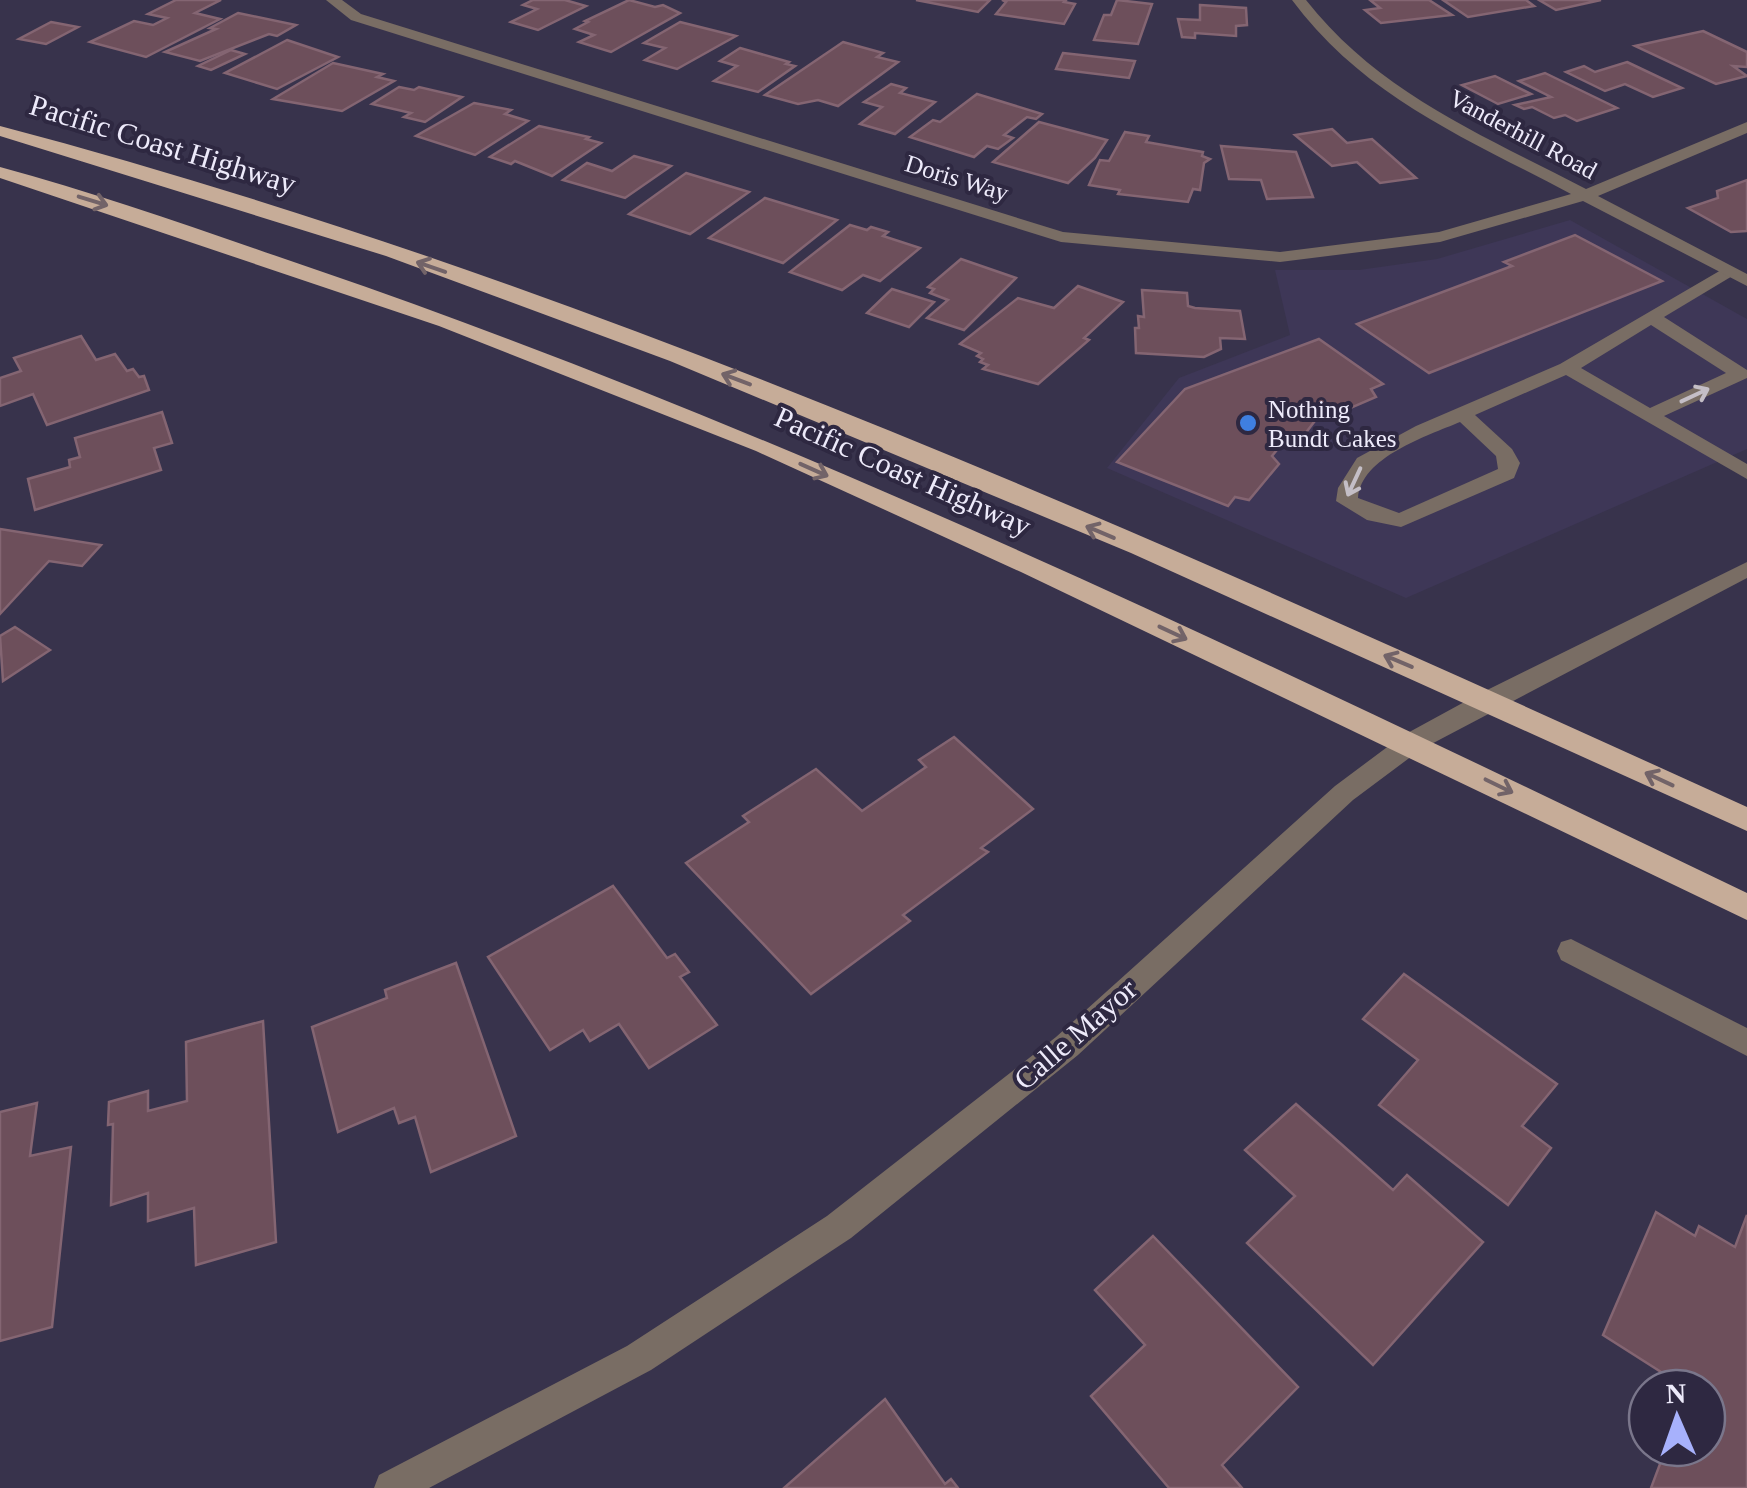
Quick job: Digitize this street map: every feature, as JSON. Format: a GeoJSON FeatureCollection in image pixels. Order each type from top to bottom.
{"type":"FeatureCollection","features":[{"type":"Feature","properties":{"kind":"highway","name":"Pacific Coast Highway"},"geometry":{"type":"LineString","coordinates":[[0,131],[273,213],[517,296],[758,388],[1488,700],[1747,820]]}},
{"type":"Feature","properties":{"kind":"highway","name":"Pacific Coast Highway"},"geometry":{"type":"LineString","coordinates":[[0,172],[225,242],[712,425],[1412,743],[1747,907]]}},
{"type":"Feature","properties":{"kind":"street","name":"Doris Way"},"geometry":{"type":"LineString","coordinates":[[333,0],[356,17],[1061,236],[1280,257],[1440,236],[1586,195],[1747,128]]}},
{"type":"Feature","properties":{"kind":"street","name":"Vanderhill Road"},"geometry":{"type":"LineString","coordinates":[[1299,0],[1328,37],[1398,96],[1747,281]]}},
{"type":"Feature","properties":{"kind":"street"},"geometry":{"type":"LineString","coordinates":[[1462,413],[1506,453],[1510,463],[1507,472],[1401,520],[1375,515],[1347,501],[1348,488],[1364,463],[1462,413],[1566,368],[1728,271]]}},
{"type":"Feature","properties":{"kind":"street"},"geometry":{"type":"LineString","coordinates":[[1650,318],[1740,374],[1650,416]]}},
{"type":"Feature","properties":{"kind":"street"},"geometry":{"type":"LineString","coordinates":[[1566,368],[1747,472]]}},
{"type":"Feature","properties":{"kind":"street","name":"Calle Mayor"},"geometry":{"type":"LineString","coordinates":[[407,1485],[639,1358],[839,1226],[1066,1046],[1344,793],[1412,743],[1747,568]]}},
{"type":"Feature","properties":{"kind":"street"},"geometry":{"type":"LineString","coordinates":[[1571,951],[1747,1043]]}},
{"type":"Feature","properties":{"kind":"shaded area"},"geometry":{"type":"Polygon","coordinates":[[[1570,220],[1747,319],[1747,449],[1406,598],[1107,468],[1179,378],[1290,335],[1275,270],[1359,270],[1437,259],[1570,220]]]}},
{"type":"Feature","properties":{"kind":"building"},"geometry":{"type":"Polygon","coordinates":[[[176,0],[221,0],[195,13],[220,19],[146,57],[90,42],[134,21],[153,25],[167,18],[148,14],[176,0]]]}},
{"type":"Feature","properties":{"kind":"building"},"geometry":{"type":"Polygon","coordinates":[[[533,0],[565,0],[586,6],[538,30],[511,22],[537,9],[523,5],[533,0]]]}},
{"type":"Feature","properties":{"kind":"building"},"geometry":{"type":"Polygon","coordinates":[[[629,0],[655,7],[663,5],[680,13],[611,52],[579,42],[594,35],[575,29],[629,0]]]}},
{"type":"Feature","properties":{"kind":"building"},"geometry":{"type":"Polygon","coordinates":[[[916,0],[990,0],[978,12],[916,0]]]}},
{"type":"Feature","properties":{"kind":"building"},"geometry":{"type":"Polygon","coordinates":[[[1002,0],[1066,0],[1075,4],[1064,24],[996,14],[1006,2],[1002,0]]]}},
{"type":"Feature","properties":{"kind":"building"},"geometry":{"type":"Polygon","coordinates":[[[1117,0],[1152,4],[1138,44],[1094,40],[1104,15],[1111,15],[1117,0]]]}},
{"type":"Feature","properties":{"kind":"building"},"geometry":{"type":"Polygon","coordinates":[[[1370,0],[1429,0],[1452,15],[1381,23],[1365,10],[1380,8],[1370,0]]]}},
{"type":"Feature","properties":{"kind":"building"},"geometry":{"type":"Polygon","coordinates":[[[1443,0],[1526,0],[1534,6],[1468,17],[1443,0]]]}},
{"type":"Feature","properties":{"kind":"building"},"geometry":{"type":"Polygon","coordinates":[[[1539,0],[1601,0],[1556,10],[1539,0]]]}},
{"type":"Feature","properties":{"kind":"building"},"geometry":{"type":"Polygon","coordinates":[[[1200,5],[1246,8],[1247,25],[1236,26],[1236,36],[1195,33],[1195,38],[1182,37],[1178,19],[1200,20],[1200,5]]]}},
{"type":"Feature","properties":{"kind":"building"},"geometry":{"type":"Polygon","coordinates":[[[238,13],[296,25],[277,36],[269,34],[200,61],[165,52],[216,29],[210,28],[238,13]]]}},
{"type":"Feature","properties":{"kind":"building"},"geometry":{"type":"Polygon","coordinates":[[[51,22],[78,27],[46,44],[19,39],[51,22]]]}},
{"type":"Feature","properties":{"kind":"building"},"geometry":{"type":"Polygon","coordinates":[[[680,22],[736,36],[677,69],[645,60],[665,48],[644,43],[680,22]]]}},
{"type":"Feature","properties":{"kind":"building"},"geometry":{"type":"Polygon","coordinates":[[[1703,31],[1747,52],[1747,67],[1733,66],[1747,76],[1716,84],[1635,46],[1703,31]]]}},
{"type":"Feature","properties":{"kind":"building"},"geometry":{"type":"Polygon","coordinates":[[[287,40],[338,57],[277,89],[225,73],[287,40]]]}},
{"type":"Feature","properties":{"kind":"building"},"geometry":{"type":"Polygon","coordinates":[[[843,42],[883,53],[877,57],[898,62],[838,106],[818,100],[798,104],[765,95],[843,42]]]}},
{"type":"Feature","properties":{"kind":"building"},"geometry":{"type":"Polygon","coordinates":[[[740,48],[795,66],[758,92],[714,81],[737,66],[720,61],[740,48]]]}},
{"type":"Feature","properties":{"kind":"building"},"geometry":{"type":"Polygon","coordinates":[[[231,50],[245,54],[211,70],[198,66],[231,50]]]}},
{"type":"Feature","properties":{"kind":"building"},"geometry":{"type":"Polygon","coordinates":[[[1063,53],[1135,61],[1129,78],[1056,69],[1063,53]]]}},
{"type":"Feature","properties":{"kind":"building"},"geometry":{"type":"Polygon","coordinates":[[[1627,62],[1682,88],[1653,97],[1625,84],[1605,91],[1566,72],[1584,66],[1595,72],[1627,62]]]}},
{"type":"Feature","properties":{"kind":"building"},"geometry":{"type":"Polygon","coordinates":[[[333,63],[383,74],[377,77],[394,81],[342,111],[273,99],[333,63]]]}},
{"type":"Feature","properties":{"kind":"building"},"geometry":{"type":"Polygon","coordinates":[[[1545,73],[1617,108],[1577,121],[1515,105],[1551,97],[1519,81],[1545,73]]]}},
{"type":"Feature","properties":{"kind":"building"},"geometry":{"type":"Polygon","coordinates":[[[1495,76],[1531,94],[1498,104],[1462,85],[1495,76]]]}},
{"type":"Feature","properties":{"kind":"building"},"geometry":{"type":"Polygon","coordinates":[[[891,84],[906,88],[900,93],[935,102],[895,134],[860,124],[882,107],[864,102],[891,84]]]}},
{"type":"Feature","properties":{"kind":"building"},"geometry":{"type":"Polygon","coordinates":[[[399,87],[419,87],[462,97],[425,122],[404,117],[411,113],[372,104],[399,87]]]}},
{"type":"Feature","properties":{"kind":"building"},"geometry":{"type":"Polygon","coordinates":[[[977,94],[1042,114],[1036,119],[1027,117],[1004,135],[1013,138],[998,149],[987,146],[974,157],[910,137],[933,120],[940,122],[977,94]]]}},
{"type":"Feature","properties":{"kind":"building"},"geometry":{"type":"Polygon","coordinates":[[[474,103],[511,110],[505,114],[528,121],[475,155],[416,136],[474,103]]]}},
{"type":"Feature","properties":{"kind":"building"},"geometry":{"type":"Polygon","coordinates":[[[1039,122],[1107,140],[1095,158],[1068,183],[993,162],[1039,122]]]}},
{"type":"Feature","properties":{"kind":"building"},"geometry":{"type":"Polygon","coordinates":[[[539,126],[601,143],[552,176],[515,161],[511,164],[490,157],[539,126]]]}},
{"type":"Feature","properties":{"kind":"building"},"geometry":{"type":"Polygon","coordinates":[[[1332,129],[1347,143],[1372,139],[1416,178],[1380,183],[1357,162],[1332,166],[1295,135],[1332,129]]]}},
{"type":"Feature","properties":{"kind":"building"},"geometry":{"type":"Polygon","coordinates":[[[1125,132],[1149,136],[1146,142],[1203,152],[1202,156],[1210,159],[1204,163],[1200,190],[1193,189],[1188,202],[1118,194],[1120,190],[1089,185],[1100,160],[1109,161],[1125,132]]]}},
{"type":"Feature","properties":{"kind":"building"},"geometry":{"type":"Polygon","coordinates":[[[1221,146],[1296,152],[1313,197],[1267,199],[1261,180],[1229,179],[1221,146]]]}},
{"type":"Feature","properties":{"kind":"building"},"geometry":{"type":"Polygon","coordinates":[[[634,156],[671,166],[625,198],[563,180],[587,163],[612,171],[634,156]]]}},
{"type":"Feature","properties":{"kind":"building"},"geometry":{"type":"Polygon","coordinates":[[[686,173],[749,192],[690,234],[629,214],[686,173]]]}},
{"type":"Feature","properties":{"kind":"building"},"geometry":{"type":"Polygon","coordinates":[[[1747,180],[1747,231],[1731,232],[1688,208],[1718,198],[1717,191],[1747,180]]]}},
{"type":"Feature","properties":{"kind":"building"},"geometry":{"type":"Polygon","coordinates":[[[765,198],[837,220],[783,263],[709,238],[765,198]]]}},
{"type":"Feature","properties":{"kind":"building"},"geometry":{"type":"Polygon","coordinates":[[[850,225],[888,232],[883,236],[920,248],[880,281],[863,275],[842,290],[790,272],[850,225]]]}},
{"type":"Feature","properties":{"kind":"building"},"geometry":{"type":"Polygon","coordinates":[[[1575,235],[1662,281],[1429,373],[1357,324],[1512,266],[1504,262],[1575,235]]]}},
{"type":"Feature","properties":{"kind":"building"},"geometry":{"type":"Polygon","coordinates":[[[961,259],[1016,278],[964,330],[927,318],[948,300],[930,293],[934,289],[928,287],[961,259]]]}},
{"type":"Feature","properties":{"kind":"building"},"geometry":{"type":"Polygon","coordinates":[[[1078,286],[1123,302],[1084,338],[1089,340],[1038,384],[983,369],[988,365],[980,362],[983,359],[977,356],[981,353],[960,344],[1018,298],[1054,308],[1078,286]]]}},
{"type":"Feature","properties":{"kind":"building"},"geometry":{"type":"Polygon","coordinates":[[[892,289],[934,302],[909,327],[867,313],[892,289]]]}},
{"type":"Feature","properties":{"kind":"building"},"geometry":{"type":"Polygon","coordinates":[[[1142,290],[1187,293],[1188,306],[1195,308],[1240,311],[1245,339],[1220,338],[1221,349],[1204,357],[1136,353],[1135,328],[1139,328],[1138,316],[1144,317],[1142,290]]]}},
{"type":"Feature","properties":{"kind":"building"},"geometry":{"type":"Polygon","coordinates":[[[81,336],[96,360],[115,354],[127,371],[133,369],[139,377],[144,376],[149,390],[47,425],[33,394],[0,406],[0,378],[21,371],[14,358],[81,336]]]}},
{"type":"Feature","properties":{"kind":"building"},"geometry":{"type":"Polygon","coordinates":[[[1319,339],[1383,384],[1371,389],[1376,397],[1332,416],[1317,411],[1307,415],[1314,422],[1295,447],[1281,445],[1272,456],[1279,464],[1249,500],[1235,497],[1228,506],[1117,462],[1185,389],[1319,339]]]}},
{"type":"Feature","properties":{"kind":"building"},"geometry":{"type":"Polygon","coordinates":[[[162,412],[172,443],[154,448],[161,470],[35,510],[28,479],[70,467],[69,460],[80,457],[75,438],[162,412]]]}},
{"type":"Feature","properties":{"kind":"building"},"geometry":{"type":"Polygon","coordinates":[[[0,529],[101,545],[82,566],[49,561],[0,614],[0,529]]]}},
{"type":"Feature","properties":{"kind":"building"},"geometry":{"type":"Polygon","coordinates":[[[15,627],[50,650],[3,681],[0,636],[15,627]]]}},
{"type":"Feature","properties":{"kind":"building"},"geometry":{"type":"Polygon","coordinates":[[[954,737],[1033,809],[981,848],[988,852],[903,915],[910,921],[811,994],[686,863],[749,822],[743,816],[816,769],[862,811],[926,767],[919,760],[954,737]]]}},
{"type":"Feature","properties":{"kind":"building"},"geometry":{"type":"Polygon","coordinates":[[[613,886],[667,958],[675,954],[689,972],[680,977],[717,1025],[649,1068],[619,1024],[590,1041],[583,1030],[550,1050],[488,957],[613,886]]]}},
{"type":"Feature","properties":{"kind":"building"},"geometry":{"type":"Polygon","coordinates":[[[456,963],[516,1136],[431,1172],[415,1117],[399,1123],[394,1108],[338,1132],[312,1027],[387,998],[385,990],[456,963]]]}},
{"type":"Feature","properties":{"kind":"building"},"geometry":{"type":"Polygon","coordinates":[[[1404,974],[1557,1084],[1522,1126],[1551,1148],[1508,1205],[1379,1105],[1418,1060],[1363,1019],[1404,974]]]}},
{"type":"Feature","properties":{"kind":"building"},"geometry":{"type":"Polygon","coordinates":[[[263,1021],[276,1242],[196,1265],[194,1208],[148,1221],[148,1193],[111,1205],[113,1124],[108,1125],[109,1102],[148,1091],[148,1111],[187,1101],[186,1042],[263,1021]]]}},
{"type":"Feature","properties":{"kind":"building"},"geometry":{"type":"Polygon","coordinates":[[[37,1103],[30,1156],[71,1147],[52,1327],[0,1341],[0,1112],[37,1103]]]}},
{"type":"Feature","properties":{"kind":"building"},"geometry":{"type":"Polygon","coordinates":[[[1296,1104],[1393,1190],[1407,1175],[1483,1242],[1373,1365],[1247,1243],[1295,1196],[1245,1150],[1296,1104]]]}},
{"type":"Feature","properties":{"kind":"building"},"geometry":{"type":"Polygon","coordinates":[[[1656,1212],[1695,1236],[1699,1226],[1735,1247],[1747,1215],[1747,1488],[1651,1488],[1658,1468],[1727,1468],[1727,1368],[1655,1368],[1603,1335],[1656,1212]]]}},
{"type":"Feature","properties":{"kind":"building"},"geometry":{"type":"Polygon","coordinates":[[[1153,1236],[1298,1387],[1222,1465],[1242,1488],[1169,1488],[1091,1396],[1145,1345],[1095,1290],[1153,1236]]]}},
{"type":"Feature","properties":{"kind":"building"},"geometry":{"type":"Polygon","coordinates":[[[885,1399],[945,1484],[951,1479],[958,1488],[784,1488],[885,1399]]]}},
{"type":"Feature","properties":{"kind":"place","name":"Nothing Bundt Cakes"},"geometry":{"type":"Point","coordinates":[1248,423]}}]}
